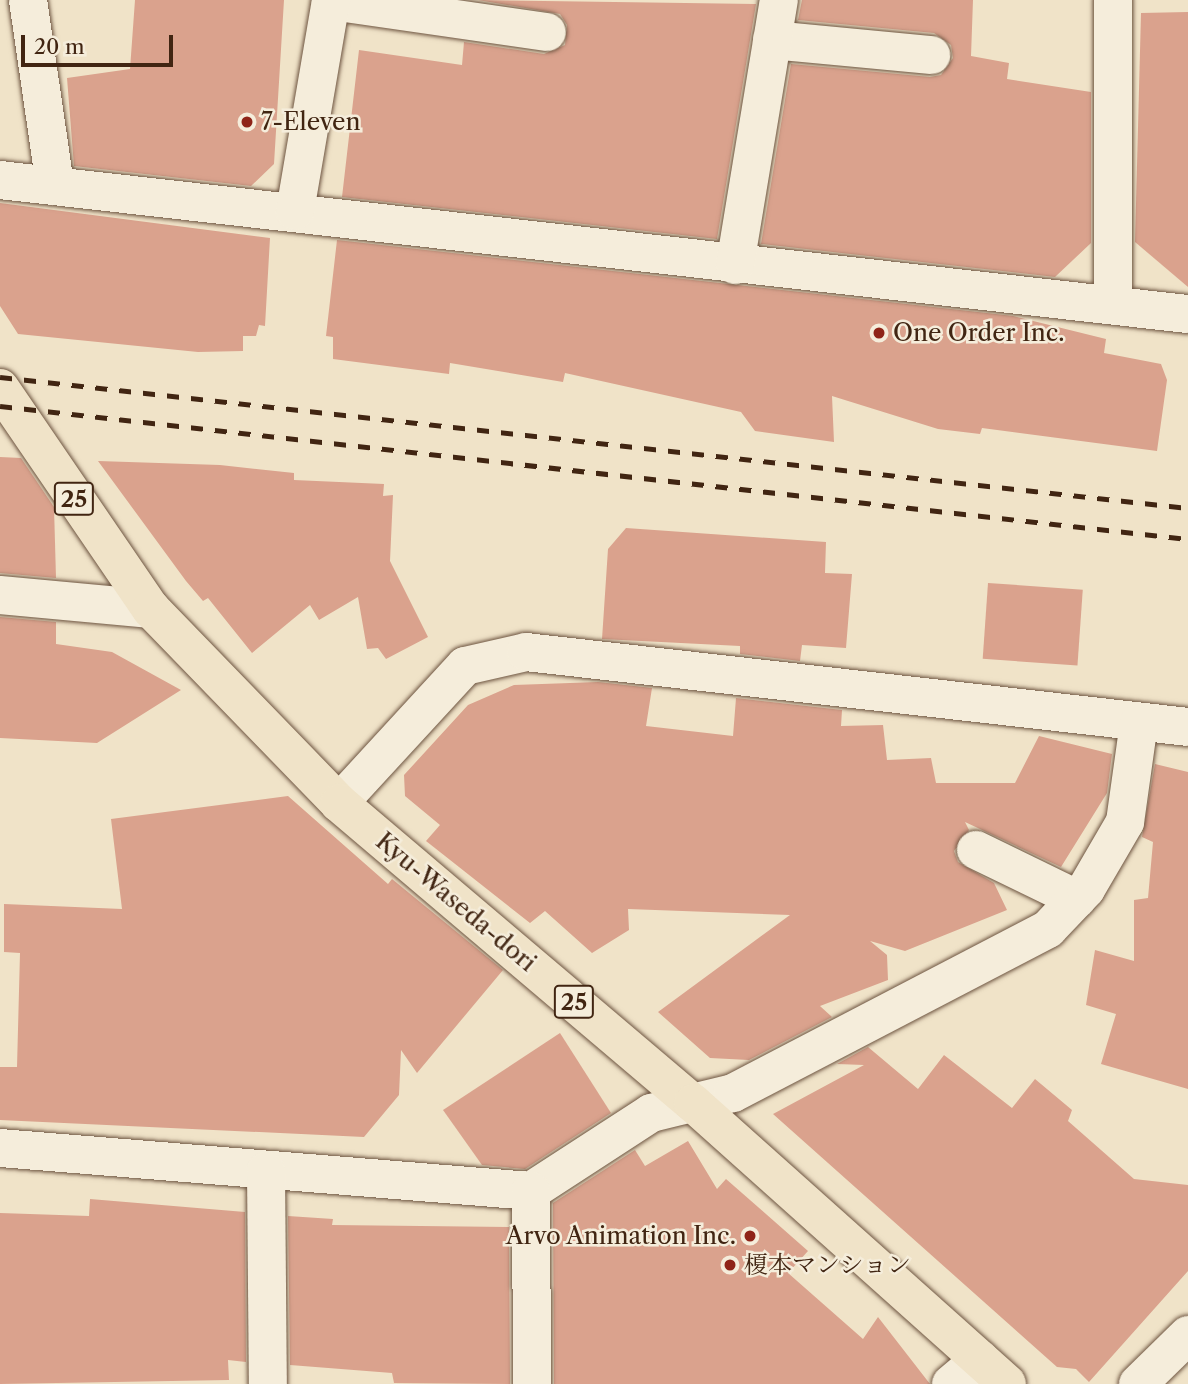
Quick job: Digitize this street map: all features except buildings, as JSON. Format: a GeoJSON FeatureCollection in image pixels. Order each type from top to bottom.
{"type":"FeatureCollection","features":[{"type":"Feature","properties":{"kind":"main road","name":"Kyu-Waseda-dori"},"geometry":{"type":"LineString","coordinates":[[0,388],[151,609],[339,803],[693,1102],[993,1372]]}},
{"type":"Feature","properties":{"kind":"street"},"geometry":{"type":"LineString","coordinates":[[28,0],[55,186]]}},
{"type":"Feature","properties":{"kind":"street"},"geometry":{"type":"LineString","coordinates":[[735,265],[779,0]]}},
{"type":"Feature","properties":{"kind":"street"},"geometry":{"type":"LineString","coordinates":[[1113,0],[1113,305]]}},
{"type":"Feature","properties":{"kind":"street"},"geometry":{"type":"LineString","coordinates":[[295,211],[331,1],[547,32]]}},
{"type":"Feature","properties":{"kind":"street"},"geometry":{"type":"LineString","coordinates":[[772,40],[931,55]]}},
{"type":"Feature","properties":{"kind":"street"},"geometry":{"type":"LineString","coordinates":[[0,180],[295,211],[735,265],[1188,314]]}},
{"type":"Feature","properties":{"kind":"street"},"geometry":{"type":"LineString","coordinates":[[0,595],[151,609]]}},
{"type":"Feature","properties":{"kind":"street"},"geometry":{"type":"LineString","coordinates":[[339,803],[465,666],[526,652],[1188,727]]}},
{"type":"Feature","properties":{"kind":"street"},"geometry":{"type":"LineString","coordinates":[[0,1149],[531,1191],[651,1113],[733,1093],[908,998],[972,972],[1048,929],[1077,899],[1125,821],[1139,722]]}},
{"type":"Feature","properties":{"kind":"street"},"geometry":{"type":"LineString","coordinates":[[976,850],[1077,899]]}},
{"type":"Feature","properties":{"kind":"street"},"geometry":{"type":"LineString","coordinates":[[266,1171],[268,1384]]}},
{"type":"Feature","properties":{"kind":"street"},"geometry":{"type":"LineString","coordinates":[[531,1191],[532,1384]]}},
{"type":"Feature","properties":{"kind":"street"},"geometry":{"type":"LineString","coordinates":[[1138,1384],[1188,1335]]}},
{"type":"Feature","properties":{"kind":"street"},"geometry":{"type":"LineString","coordinates":[[951,1384],[993,1372]]}},
{"type":"Feature","properties":{"kind":"railway"},"geometry":{"type":"LineString","coordinates":[[0,377],[1188,508]]}},
{"type":"Feature","properties":{"kind":"railway"},"geometry":{"type":"LineString","coordinates":[[0,406],[1188,539]]}},
{"type":"Feature","properties":{"kind":"place","name":"7-Eleven"},"geometry":{"type":"Point","coordinates":[247,122]}},
{"type":"Feature","properties":{"kind":"place","name":"One Order Inc."},"geometry":{"type":"Point","coordinates":[879,333]}},
{"type":"Feature","properties":{"kind":"place","name":"Arvo Animation Inc."},"geometry":{"type":"Point","coordinates":[750,1236]}},
{"type":"Feature","properties":{"kind":"place","name":"榎本マンション"},"geometry":{"type":"Point","coordinates":[730,1265]}}]}
